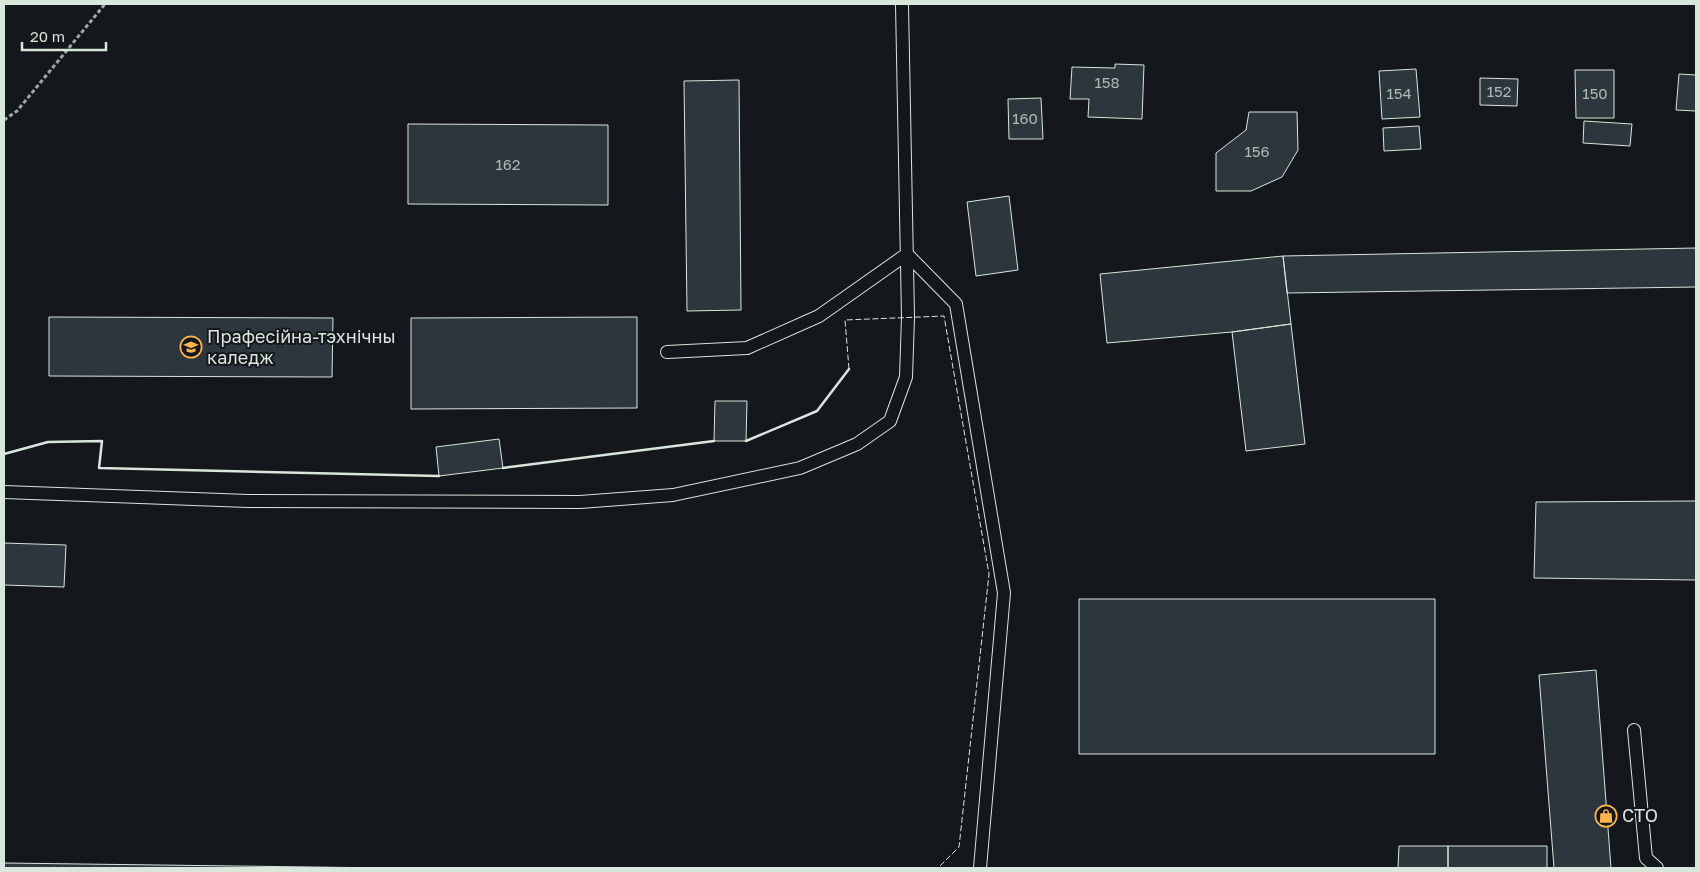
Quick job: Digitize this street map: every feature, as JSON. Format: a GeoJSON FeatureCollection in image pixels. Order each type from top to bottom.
{"type":"FeatureCollection","features":[{"type":"Feature","properties":{"kind":"lane"},"geometry":{"type":"LineString","coordinates":[[4,492],[248,501],[580,502],[673,495],[800,468],[857,444],[890,421],[906,377],[908,318],[902,4]]}},
{"type":"Feature","properties":{"kind":"lane"},"geometry":{"type":"LineString","coordinates":[[667,352],[747,348],[819,316],[907,254]]}},
{"type":"Feature","properties":{"kind":"lane"},"geometry":{"type":"LineString","coordinates":[[907,254],[956,304],[1004,593],[980,868]]}},
{"type":"Feature","properties":{"kind":"lane"},"geometry":{"type":"LineString","coordinates":[[1634,730],[1646,858],[1657,868]]}},
{"type":"Feature","properties":{"kind":"path"},"geometry":{"type":"LineString","coordinates":[[4,120],[17,111],[105,4]]}},
{"type":"Feature","properties":{"kind":"building"},"geometry":{"type":"Polygon","coordinates":[[[1115,64],[1144,65],[1142,119],[1088,117],[1089,99],[1070,99],[1072,67],[1115,68],[1115,64]]]}},
{"type":"Feature","properties":{"kind":"building"},"geometry":{"type":"Polygon","coordinates":[[[1416,69],[1420,117],[1382,119],[1379,71],[1416,69]]]}},
{"type":"Feature","properties":{"kind":"building"},"geometry":{"type":"Polygon","coordinates":[[[1575,70],[1614,70],[1614,118],[1576,118],[1575,70]]]}},
{"type":"Feature","properties":{"kind":"building"},"geometry":{"type":"Polygon","coordinates":[[[1679,74],[1696,75],[1696,111],[1676,110],[1679,74]]]}},
{"type":"Feature","properties":{"kind":"building"},"geometry":{"type":"Polygon","coordinates":[[[1480,78],[1518,79],[1517,106],[1480,105],[1480,78]]]}},
{"type":"Feature","properties":{"kind":"building"},"geometry":{"type":"Polygon","coordinates":[[[739,80],[741,310],[687,311],[684,81],[739,80]]]}},
{"type":"Feature","properties":{"kind":"building"},"geometry":{"type":"Polygon","coordinates":[[[1041,98],[1043,139],[1009,139],[1008,99],[1041,98]]]}},
{"type":"Feature","properties":{"kind":"building"},"geometry":{"type":"Polygon","coordinates":[[[1249,112],[1297,112],[1298,150],[1282,177],[1251,191],[1216,191],[1216,153],[1246,130],[1249,112]]]}},
{"type":"Feature","properties":{"kind":"building"},"geometry":{"type":"Polygon","coordinates":[[[1584,121],[1632,124],[1630,146],[1583,143],[1584,121]]]}},
{"type":"Feature","properties":{"kind":"building"},"geometry":{"type":"Polygon","coordinates":[[[408,124],[608,125],[608,205],[408,204],[408,124]]]}},
{"type":"Feature","properties":{"kind":"building"},"geometry":{"type":"Polygon","coordinates":[[[1419,126],[1421,149],[1384,151],[1383,128],[1419,126]]]}},
{"type":"Feature","properties":{"kind":"building"},"geometry":{"type":"Polygon","coordinates":[[[1009,196],[1018,270],[976,276],[967,202],[1009,196]]]}},
{"type":"Feature","properties":{"kind":"building"},"geometry":{"type":"Polygon","coordinates":[[[1696,248],[1696,287],[1287,293],[1283,256],[1696,248]]]}},
{"type":"Feature","properties":{"kind":"building"},"geometry":{"type":"Polygon","coordinates":[[[1283,256],[1291,324],[1232,332],[1107,343],[1100,274],[1283,256]]]}},
{"type":"Feature","properties":{"kind":"building","name":"Прафесійна-тэхнічны каледж"},"geometry":{"type":"Polygon","coordinates":[[[49,317],[333,318],[332,377],[49,376],[49,317]]]}},
{"type":"Feature","properties":{"kind":"building"},"geometry":{"type":"Polygon","coordinates":[[[637,317],[637,408],[411,409],[411,318],[637,317]]]}},
{"type":"Feature","properties":{"kind":"building"},"geometry":{"type":"Polygon","coordinates":[[[1291,324],[1305,444],[1246,451],[1232,332],[1291,324]]]}},
{"type":"Feature","properties":{"kind":"building"},"geometry":{"type":"Polygon","coordinates":[[[715,401],[747,401],[746,441],[714,441],[715,401]]]}},
{"type":"Feature","properties":{"kind":"building"},"geometry":{"type":"Polygon","coordinates":[[[499,439],[503,468],[439,476],[436,447],[499,439]]]}},
{"type":"Feature","properties":{"kind":"building"},"geometry":{"type":"Polygon","coordinates":[[[1696,501],[1696,580],[1534,578],[1536,502],[1696,501]]]}},
{"type":"Feature","properties":{"kind":"building"},"geometry":{"type":"Polygon","coordinates":[[[4,543],[66,545],[64,587],[4,585],[4,543]]]}},
{"type":"Feature","properties":{"kind":"building"},"geometry":{"type":"Polygon","coordinates":[[[1079,599],[1435,599],[1435,754],[1079,754],[1079,599]]]}},
{"type":"Feature","properties":{"kind":"building"},"geometry":{"type":"Polygon","coordinates":[[[1596,670],[1611,868],[1554,868],[1539,675],[1596,670]]]}},
{"type":"Feature","properties":{"kind":"building"},"geometry":{"type":"Polygon","coordinates":[[[1399,846],[1448,846],[1448,868],[1398,868],[1399,846]]]}},
{"type":"Feature","properties":{"kind":"building"},"geometry":{"type":"Polygon","coordinates":[[[1448,846],[1547,846],[1547,868],[1448,868],[1448,846]]]}},
{"type":"Feature","properties":{"kind":"building"},"geometry":{"type":"Polygon","coordinates":[[[4,863],[388,868],[4,868],[4,863]]]}},
{"type":"Feature","properties":{"kind":"fence"},"geometry":{"type":"LineString","coordinates":[[849,369],[845,320],[944,316],[989,574],[959,847],[938,868]]}},
{"type":"Feature","properties":{"kind":"wall"},"geometry":{"type":"LineString","coordinates":[[746,441],[817,411],[849,369]]}},
{"type":"Feature","properties":{"kind":"wall"},"geometry":{"type":"LineString","coordinates":[[4,454],[48,442],[102,441],[99,468],[439,476]]}},
{"type":"Feature","properties":{"kind":"wall"},"geometry":{"type":"LineString","coordinates":[[503,468],[714,441]]}},
{"type":"Feature","properties":{"kind":"place","name":"Прафесійна-тэхнічны каледж"},"geometry":{"type":"Point","coordinates":[191,347]}},
{"type":"Feature","properties":{"kind":"place","name":"СТО"},"geometry":{"type":"Point","coordinates":[1606,816]}}]}
